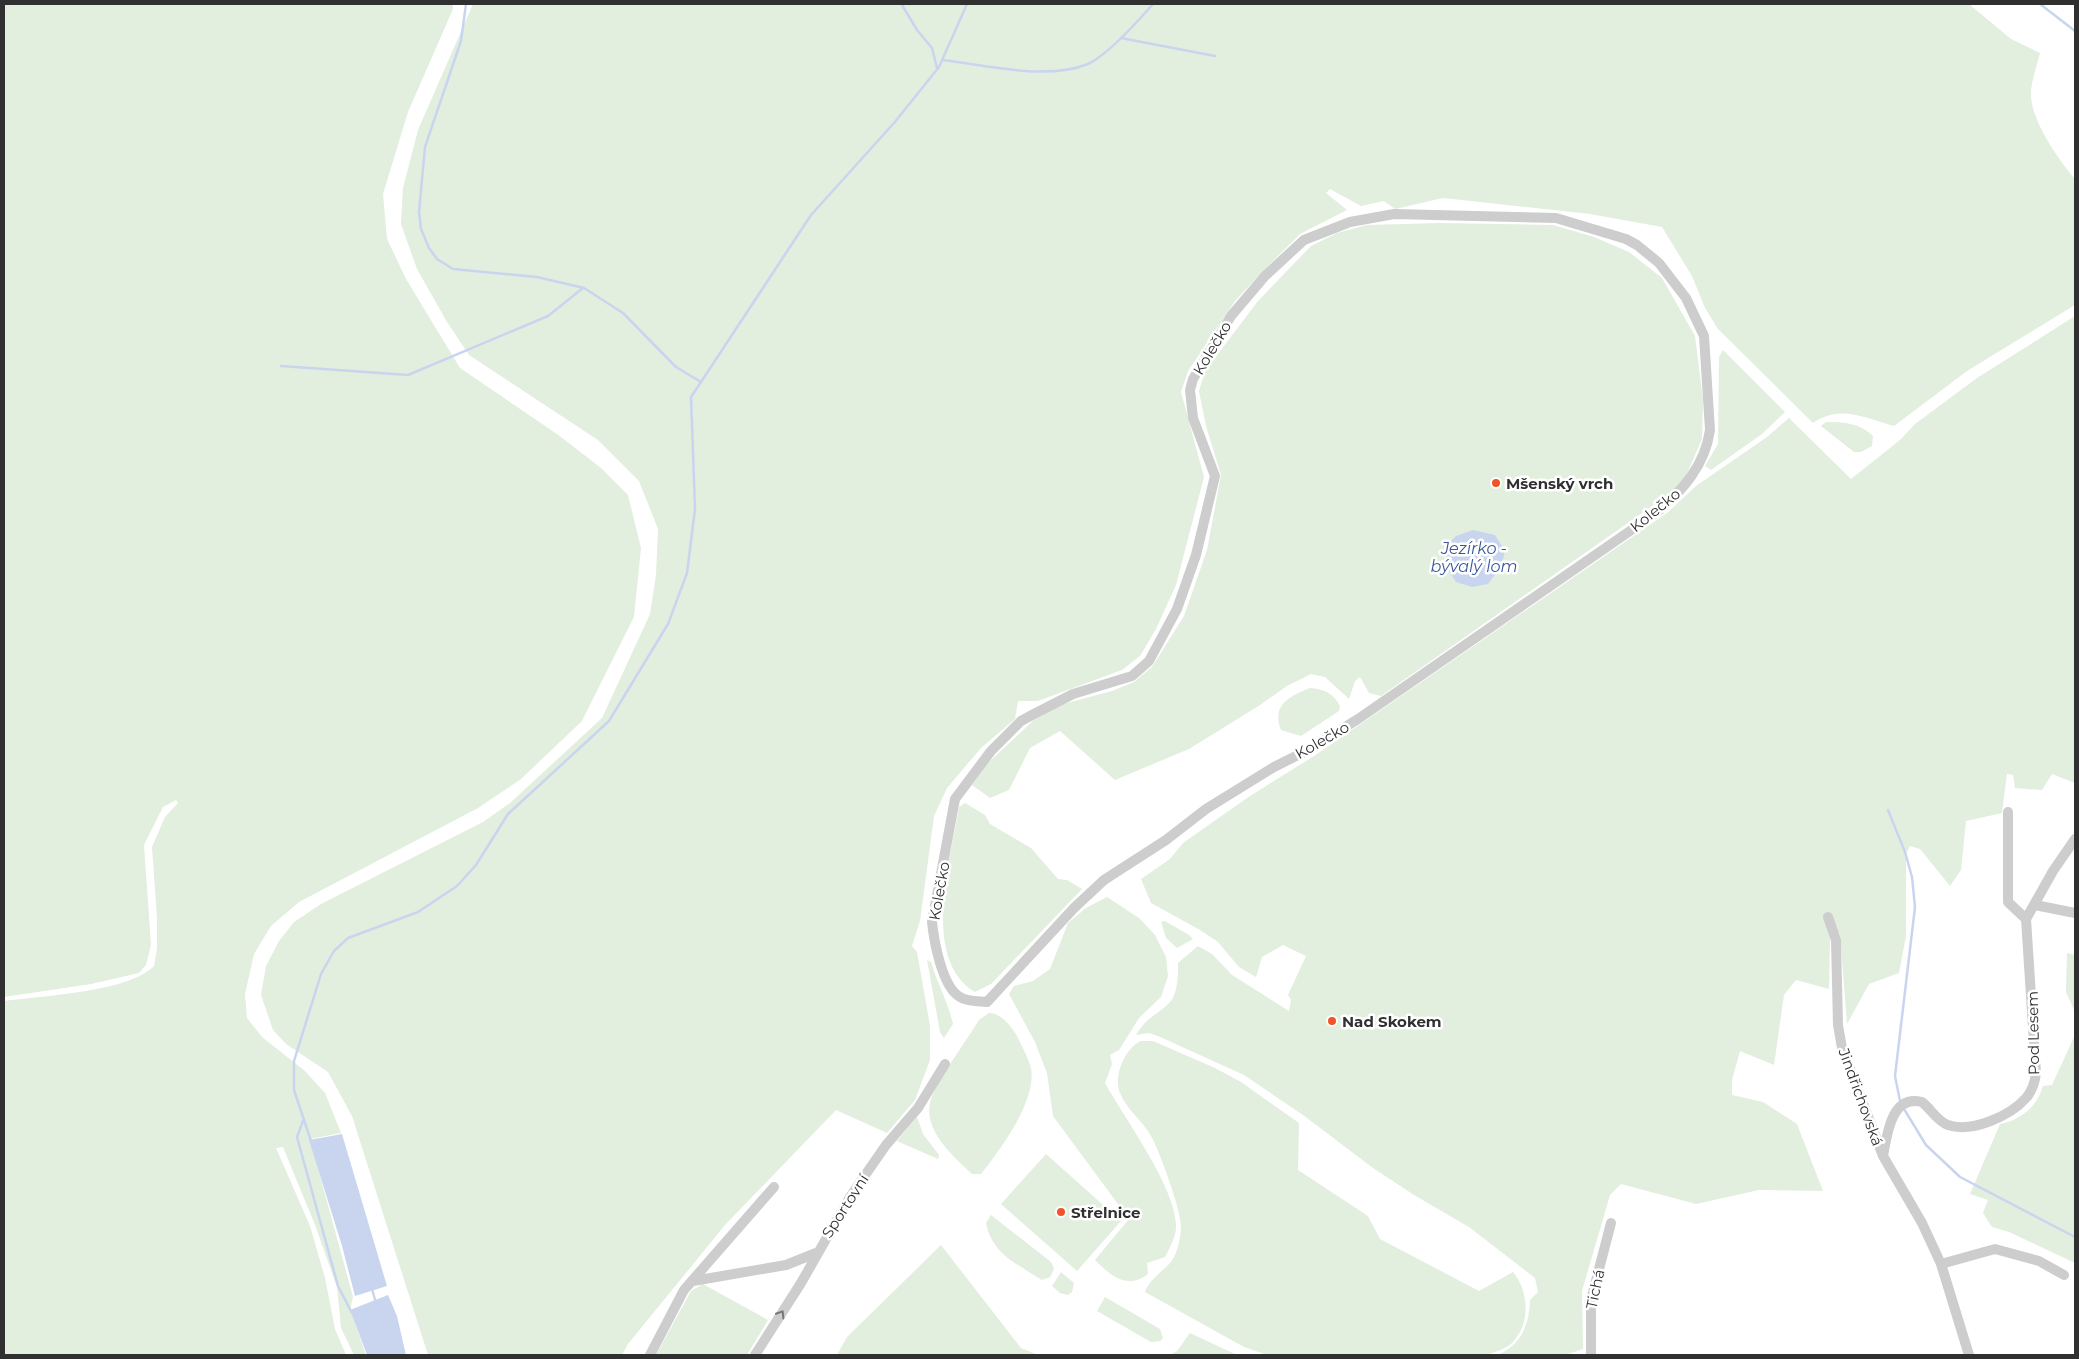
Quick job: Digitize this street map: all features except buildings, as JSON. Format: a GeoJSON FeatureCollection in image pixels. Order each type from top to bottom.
{"type":"FeatureCollection","features":[{"type":"Feature","properties":{"kind":"street","name":"Kolečko"},"geometry":{"type":"LineString","coordinates":[[1394,214],[1556,218],[1626,239],[1648,253],[1674,282],[1686,298],[1704,336],[1710,430],[1708,445],[1697,468],[1682,491],[1656,513],[1358,719],[1310,749],[1234,790],[1104,880],[1074,908],[987,1002],[959,997],[944,974],[934,939],[932,922],[955,799],[991,750],[1021,720],[1073,694],[1132,676],[1148,661],[1177,609],[1196,555],[1215,476],[1193,418],[1190,390],[1192,379],[1231,316],[1265,276],[1292,250],[1315,235],[1350,222],[1394,214]]}},
{"type":"Feature","properties":{"kind":"street"},"geometry":{"type":"LineString","coordinates":[[2008,812],[2008,902],[2026,919],[2053,871],[2075,839]]}},
{"type":"Feature","properties":{"kind":"street"},"geometry":{"type":"LineString","coordinates":[[2035,905],[2075,912]]}},
{"type":"Feature","properties":{"kind":"street","name":"Jindřichovská"},"geometry":{"type":"LineString","coordinates":[[1828,917],[1836,940],[1838,1025],[1842,1048],[1883,1156],[1922,1223],[1942,1264],[1969,1355]]}},
{"type":"Feature","properties":{"kind":"street","name":"Pod Lesem"},"geometry":{"type":"LineString","coordinates":[[1883,1156],[1892,1117],[1898,1108],[1906,1103],[1916,1100],[1922,1102],[1941,1121],[1957,1127],[1975,1125],[2011,1110],[2030,1092],[2036,1073],[2026,919]]}},
{"type":"Feature","properties":{"kind":"street","name":"Sportovní"},"geometry":{"type":"LineString","coordinates":[[755,1355],[850,1197],[886,1145],[918,1108],[945,1064]]}},
{"type":"Feature","properties":{"kind":"street"},"geometry":{"type":"LineString","coordinates":[[650,1355],[684,1290],[774,1187]]}},
{"type":"Feature","properties":{"kind":"street","name":"Tichá"},"geometry":{"type":"LineString","coordinates":[[1591,1355],[1591,1300],[1611,1223]]}},
{"type":"Feature","properties":{"kind":"street"},"geometry":{"type":"LineString","coordinates":[[1942,1264],[1995,1249],[2039,1261],[2064,1275]]}},
{"type":"Feature","properties":{"kind":"street"},"geometry":{"type":"LineString","coordinates":[[693,1281],[786,1265],[816,1253]]}},
{"type":"Feature","properties":{"kind":"green space"},"geometry":{"type":"Polygon","coordinates":[[[4,4],[453,4],[453,9],[408,112],[383,194],[387,239],[406,279],[460,368],[557,434],[601,468],[628,495],[641,548],[634,617],[582,721],[521,779],[478,808],[299,902],[271,926],[254,954],[245,994],[247,1018],[262,1037],[305,1071],[325,1093],[341,1133],[310,1139],[353,1297],[350,1309],[366,1355],[354,1355],[341,1328],[337,1287],[315,1225],[283,1147],[276,1148],[310,1226],[325,1278],[335,1329],[346,1355],[4,1355],[4,1001],[61,995],[105,987],[142,975],[154,966],[157,949],[157,918],[152,847],[165,817],[178,803],[176,800],[163,807],[144,845],[151,945],[146,965],[139,973],[91,984],[4,997],[4,4]]]}},
{"type":"Feature","properties":{"kind":"green space"},"geometry":{"type":"Polygon","coordinates":[[[473,4],[1969,4],[2011,39],[2040,53],[2031,91],[2035,113],[2046,138],[2075,179],[2075,305],[1967,371],[1894,426],[1853,414],[1843,413],[1823,417],[1813,423],[1718,329],[1705,308],[1692,276],[1662,227],[1590,214],[1443,198],[1395,209],[1384,201],[1361,206],[1330,189],[1326,193],[1347,210],[1300,234],[1260,274],[1235,301],[1188,371],[1181,392],[1204,477],[1176,585],[1156,629],[1140,656],[1122,670],[1038,701],[1018,701],[1015,719],[981,748],[947,788],[934,816],[920,921],[912,946],[917,952],[930,1026],[930,1060],[915,1100],[887,1133],[836,1110],[725,1225],[628,1344],[622,1355],[428,1355],[352,1116],[328,1072],[286,1044],[273,1030],[261,995],[266,966],[279,941],[294,922],[321,904],[483,822],[510,803],[602,718],[650,614],[656,575],[658,529],[639,481],[598,440],[469,355],[447,322],[417,269],[401,224],[403,188],[418,130],[473,4]]]}},
{"type":"Feature","properties":{"kind":"green space"},"geometry":{"type":"Polygon","coordinates":[[[1441,223],[1553,225],[1594,237],[1629,252],[1662,278],[1695,336],[1703,400],[1702,439],[1682,485],[1381,696],[1369,693],[1360,677],[1355,681],[1349,699],[1325,677],[1311,674],[1287,686],[1189,749],[1115,780],[1060,731],[1030,748],[1009,790],[990,798],[972,785],[989,762],[1035,719],[1063,704],[1112,691],[1134,682],[1152,667],[1184,616],[1207,550],[1221,475],[1206,426],[1199,391],[1205,371],[1258,301],[1311,246],[1337,233],[1367,225],[1441,223]]]}},
{"type":"Feature","properties":{"kind":"green space"},"geometry":{"type":"Polygon","coordinates":[[[2075,316],[2075,783],[2052,774],[2042,790],[2015,788],[2013,775],[2007,774],[2002,813],[1966,821],[1961,870],[1950,886],[1920,849],[1910,846],[1906,854],[1906,936],[1899,973],[1869,984],[1847,1024],[1840,933],[1830,939],[1829,989],[1796,980],[1784,995],[1774,1065],[1740,1051],[1732,1080],[1732,1095],[1763,1102],[1797,1124],[1823,1191],[1759,1190],[1696,1204],[1621,1184],[1610,1195],[1582,1291],[1583,1349],[1565,1355],[1498,1355],[1513,1345],[1523,1333],[1528,1318],[1530,1300],[1538,1292],[1535,1278],[1469,1227],[1414,1195],[1373,1168],[1303,1115],[1244,1075],[1158,1036],[1149,1033],[1136,1035],[1148,1020],[1173,998],[1177,984],[1178,963],[1198,946],[1212,954],[1232,975],[1289,1011],[1291,1000],[1288,995],[1306,956],[1283,945],[1262,957],[1256,977],[1239,967],[1218,942],[1151,903],[1141,879],[1170,859],[1183,843],[1250,796],[1314,756],[1667,513],[1696,486],[1767,437],[1789,418],[1851,479],[1900,440],[1915,424],[1977,378],[2075,316]]]}},
{"type":"Feature","properties":{"kind":"green space"},"geometry":{"type":"Polygon","coordinates":[[[1723,350],[1785,412],[1762,434],[1711,470],[1705,466],[1718,444],[1719,357],[1723,350]]]}},
{"type":"Feature","properties":{"kind":"green space"},"geometry":{"type":"Polygon","coordinates":[[[1826,422],[1845,423],[1863,428],[1873,436],[1872,446],[1861,452],[1854,452],[1821,426],[1826,422]]]}},
{"type":"Feature","properties":{"kind":"green space"},"geometry":{"type":"Polygon","coordinates":[[[1310,688],[1320,689],[1331,695],[1340,706],[1339,711],[1301,736],[1281,730],[1278,714],[1284,703],[1289,698],[1310,688]]]}},
{"type":"Feature","properties":{"kind":"green space"},"geometry":{"type":"Polygon","coordinates":[[[965,803],[985,815],[990,824],[1031,848],[1058,879],[1067,880],[1082,889],[991,984],[975,992],[958,977],[948,956],[944,933],[943,907],[950,853],[959,807],[965,803]]]}},
{"type":"Feature","properties":{"kind":"green space"},"geometry":{"type":"Polygon","coordinates":[[[1107,897],[1139,918],[1155,935],[1166,957],[1168,976],[1161,997],[1139,1018],[1119,1050],[1110,1055],[1112,1064],[1105,1083],[1158,1171],[1167,1190],[1176,1224],[1174,1237],[1165,1257],[1147,1263],[1148,1274],[1133,1281],[1126,1281],[1113,1276],[1095,1260],[1129,1219],[1053,1116],[1047,1073],[1035,1042],[1009,994],[1014,986],[1033,981],[1050,969],[1068,923],[1086,908],[1107,897]]]}},
{"type":"Feature","properties":{"kind":"green space"},"geometry":{"type":"Polygon","coordinates":[[[1165,921],[1193,939],[1177,948],[1166,938],[1161,922],[1165,921]]]}},
{"type":"Feature","properties":{"kind":"green space"},"geometry":{"type":"Polygon","coordinates":[[[2067,953],[2075,955],[2075,1012],[2066,992],[2067,953]]]}},
{"type":"Feature","properties":{"kind":"green space"},"geometry":{"type":"Polygon","coordinates":[[[927,960],[931,962],[953,1024],[944,1038],[940,1032],[927,960]]]}},
{"type":"Feature","properties":{"kind":"green space"},"geometry":{"type":"Polygon","coordinates":[[[989,1013],[1002,1018],[1009,1024],[1017,1036],[1030,1064],[1031,1081],[1023,1110],[1007,1139],[981,1174],[972,1174],[949,1152],[936,1134],[929,1114],[930,1103],[944,1074],[979,1020],[989,1013]]]}},
{"type":"Feature","properties":{"kind":"green space"},"geometry":{"type":"Polygon","coordinates":[[[2075,1035],[2075,1263],[2009,1232],[1992,1227],[1983,1213],[1988,1200],[1970,1194],[2000,1124],[2021,1116],[2037,1100],[2043,1086],[2052,1085],[2075,1035]]]}},
{"type":"Feature","properties":{"kind":"green space"},"geometry":{"type":"Polygon","coordinates":[[[1141,1041],[1153,1041],[1215,1068],[1241,1082],[1299,1123],[1298,1170],[1368,1216],[1380,1239],[1479,1291],[1513,1272],[1522,1288],[1526,1308],[1522,1327],[1512,1343],[1503,1349],[1487,1355],[1267,1355],[1244,1347],[1145,1292],[1153,1280],[1175,1256],[1181,1227],[1174,1195],[1155,1144],[1148,1131],[1130,1110],[1118,1086],[1119,1071],[1125,1056],[1141,1041]]]}},
{"type":"Feature","properties":{"kind":"green space"},"geometry":{"type":"Polygon","coordinates":[[[917,1117],[923,1134],[939,1155],[938,1159],[897,1141],[917,1117]]]}},
{"type":"Feature","properties":{"kind":"green space","name":"Střelnice"},"geometry":{"type":"Polygon","coordinates":[[[1046,1154],[1121,1221],[1077,1271],[1001,1204],[1046,1154]]]}},
{"type":"Feature","properties":{"kind":"green space"},"geometry":{"type":"Polygon","coordinates":[[[991,1215],[1051,1262],[1054,1269],[1050,1277],[1042,1280],[1015,1263],[1000,1250],[989,1234],[986,1223],[991,1215]]]}},
{"type":"Feature","properties":{"kind":"green space"},"geometry":{"type":"Polygon","coordinates":[[[941,1245],[1021,1348],[1038,1355],[837,1355],[847,1337],[941,1245]]]}},
{"type":"Feature","properties":{"kind":"green space"},"geometry":{"type":"Polygon","coordinates":[[[1061,1272],[1074,1283],[1072,1292],[1068,1295],[1060,1293],[1052,1286],[1061,1272]]]}},
{"type":"Feature","properties":{"kind":"green space"},"geometry":{"type":"Polygon","coordinates":[[[703,1284],[768,1320],[747,1355],[656,1355],[691,1291],[703,1284]]]}},
{"type":"Feature","properties":{"kind":"green space"},"geometry":{"type":"Polygon","coordinates":[[[1105,1297],[1160,1329],[1163,1338],[1160,1341],[1151,1342],[1097,1311],[1105,1297]]]}},
{"type":"Feature","properties":{"kind":"green space"},"geometry":{"type":"Polygon","coordinates":[[[1190,1333],[1237,1355],[1170,1355],[1177,1351],[1190,1333]]]}},
{"type":"Feature","properties":{"kind":"water","name":"Jezírko - bývalý lom"},"geometry":{"type":"Polygon","coordinates":[[[1473,530],[1495,535],[1505,551],[1501,567],[1488,584],[1472,587],[1456,582],[1448,570],[1445,547],[1456,536],[1473,530]]]}},
{"type":"Feature","properties":{"kind":"water"},"geometry":{"type":"Polygon","coordinates":[[[342,1134],[387,1286],[355,1296],[342,1246],[309,1140],[342,1134]]]}},
{"type":"Feature","properties":{"kind":"water"},"geometry":{"type":"Polygon","coordinates":[[[388,1295],[397,1316],[406,1355],[367,1355],[350,1310],[388,1295]]]}},
{"type":"Feature","properties":{"kind":"waterway"},"geometry":{"type":"LineString","coordinates":[[311,1141],[294,1090],[294,1061],[321,974],[334,951],[348,938],[418,912],[457,886],[476,865],[508,814],[609,721],[668,624],[687,573],[695,509],[691,397],[701,382],[676,367],[623,313],[584,288],[537,277],[453,269],[437,259],[429,248],[421,229],[419,212],[425,147],[461,41],[466,4]]}},
{"type":"Feature","properties":{"kind":"waterway"},"geometry":{"type":"LineString","coordinates":[[701,382],[811,215],[894,123],[939,67],[967,4]]}},
{"type":"Feature","properties":{"kind":"waterway"},"geometry":{"type":"LineString","coordinates":[[943,60],[1035,72],[1072,69],[1088,64],[1104,53],[1153,4]]}},
{"type":"Feature","properties":{"kind":"waterway"},"geometry":{"type":"LineString","coordinates":[[2040,4],[2075,31]]}},
{"type":"Feature","properties":{"kind":"waterway"},"geometry":{"type":"LineString","coordinates":[[902,5],[917,30],[932,48],[937,68]]}},
{"type":"Feature","properties":{"kind":"waterway"},"geometry":{"type":"LineString","coordinates":[[1121,38],[1215,56]]}},
{"type":"Feature","properties":{"kind":"waterway"},"geometry":{"type":"LineString","coordinates":[[281,366],[408,375],[548,316],[583,288]]}},
{"type":"Feature","properties":{"kind":"waterway"},"geometry":{"type":"LineString","coordinates":[[1888,810],[1905,852],[1912,877],[1915,907],[1895,1076],[1900,1101]]}},
{"type":"Feature","properties":{"kind":"waterway"},"geometry":{"type":"LineString","coordinates":[[1904,1109],[1926,1145],[1960,1177],[2075,1237]]}},
{"type":"Feature","properties":{"kind":"waterway"},"geometry":{"type":"LineString","coordinates":[[303,1121],[297,1137],[338,1286],[352,1313]]}},
{"type":"Feature","properties":{"kind":"waterway"},"geometry":{"type":"LineString","coordinates":[[372,1289],[376,1303]]}},
{"type":"Feature","properties":{"kind":"place","name":"Mšenský vrch"},"geometry":{"type":"Point","coordinates":[1496,483]}},
{"type":"Feature","properties":{"kind":"place","name":"Nad Skokem"},"geometry":{"type":"Point","coordinates":[1332,1021]}},
{"type":"Feature","properties":{"kind":"place","name":"Střelnice"},"geometry":{"type":"Point","coordinates":[1061,1212]}}]}
